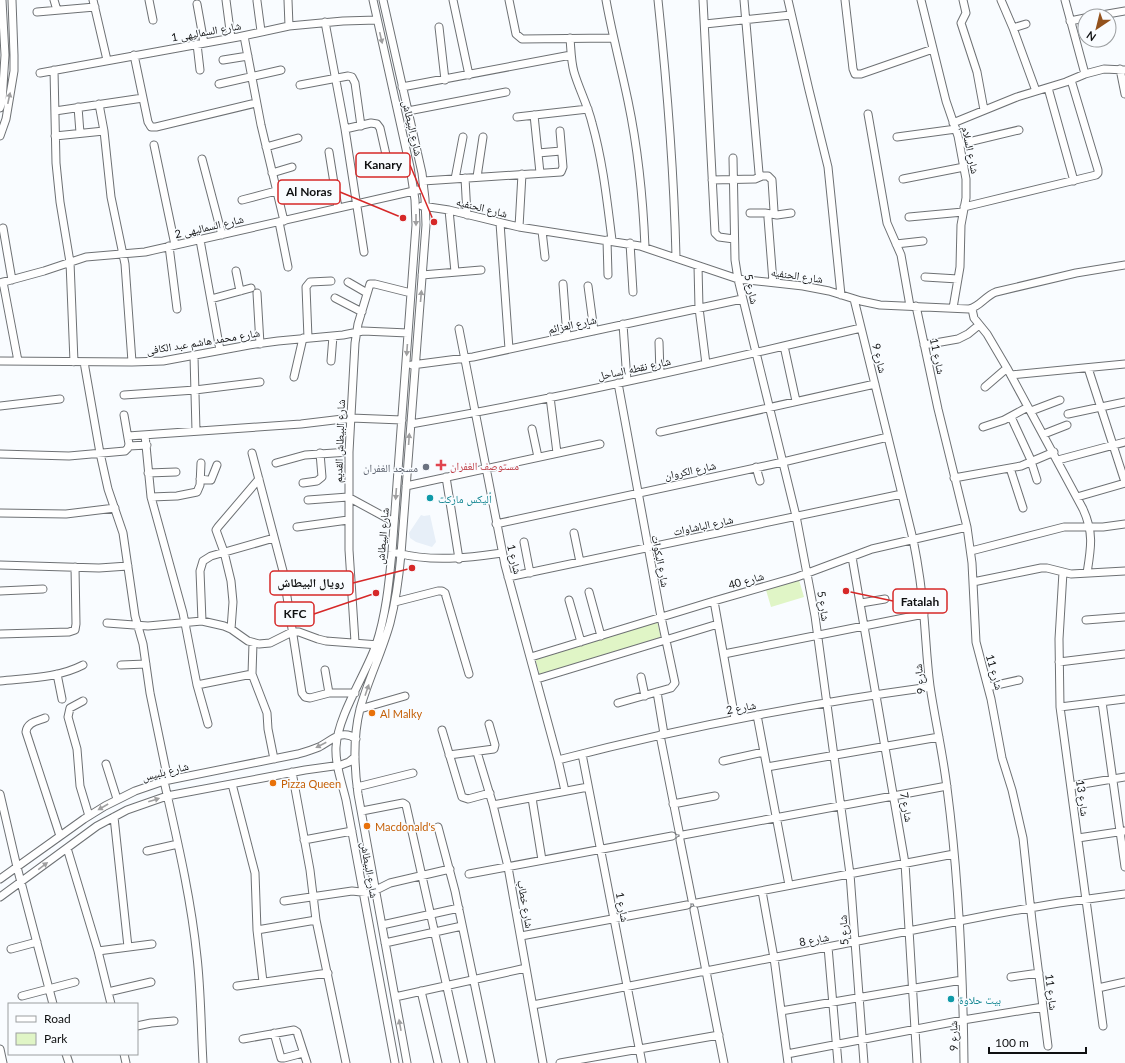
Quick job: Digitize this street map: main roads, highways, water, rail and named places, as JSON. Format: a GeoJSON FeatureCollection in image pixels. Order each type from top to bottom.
{"type":"FeatureCollection","features":[{"type":"Feature","properties":{"kind":"place","name":"Al Noras"},"geometry":{"type":"Point","coordinates":[403,218]}},
{"type":"Feature","properties":{"kind":"place","name":"Kanary"},"geometry":{"type":"Point","coordinates":[434,222]}},
{"type":"Feature","properties":{"kind":"place","name":"مستوصف الغفران"},"geometry":{"type":"Point","coordinates":[441,465]}},
{"type":"Feature","properties":{"kind":"place","name":"مسجد الغفران"},"geometry":{"type":"Point","coordinates":[426,467]}},
{"type":"Feature","properties":{"kind":"place","name":"أليكس ماركت"},"geometry":{"type":"Point","coordinates":[430,498]}},
{"type":"Feature","properties":{"kind":"place","name":"رويال البيطاش"},"geometry":{"type":"Point","coordinates":[412,568]}},
{"type":"Feature","properties":{"kind":"place","name":"Fatalah"},"geometry":{"type":"Point","coordinates":[846,591]}},
{"type":"Feature","properties":{"kind":"place","name":"KFC"},"geometry":{"type":"Point","coordinates":[376,593]}},
{"type":"Feature","properties":{"kind":"place","name":"Al Malky"},"geometry":{"type":"Point","coordinates":[372,713]}},
{"type":"Feature","properties":{"kind":"place","name":"Pizza Queen"},"geometry":{"type":"Point","coordinates":[273,783]}},
{"type":"Feature","properties":{"kind":"place","name":"Macdonald's"},"geometry":{"type":"Point","coordinates":[367,826]}},
{"type":"Feature","properties":{"kind":"place","name":"بيت حلاوة"},"geometry":{"type":"Point","coordinates":[951,999]}}]}
